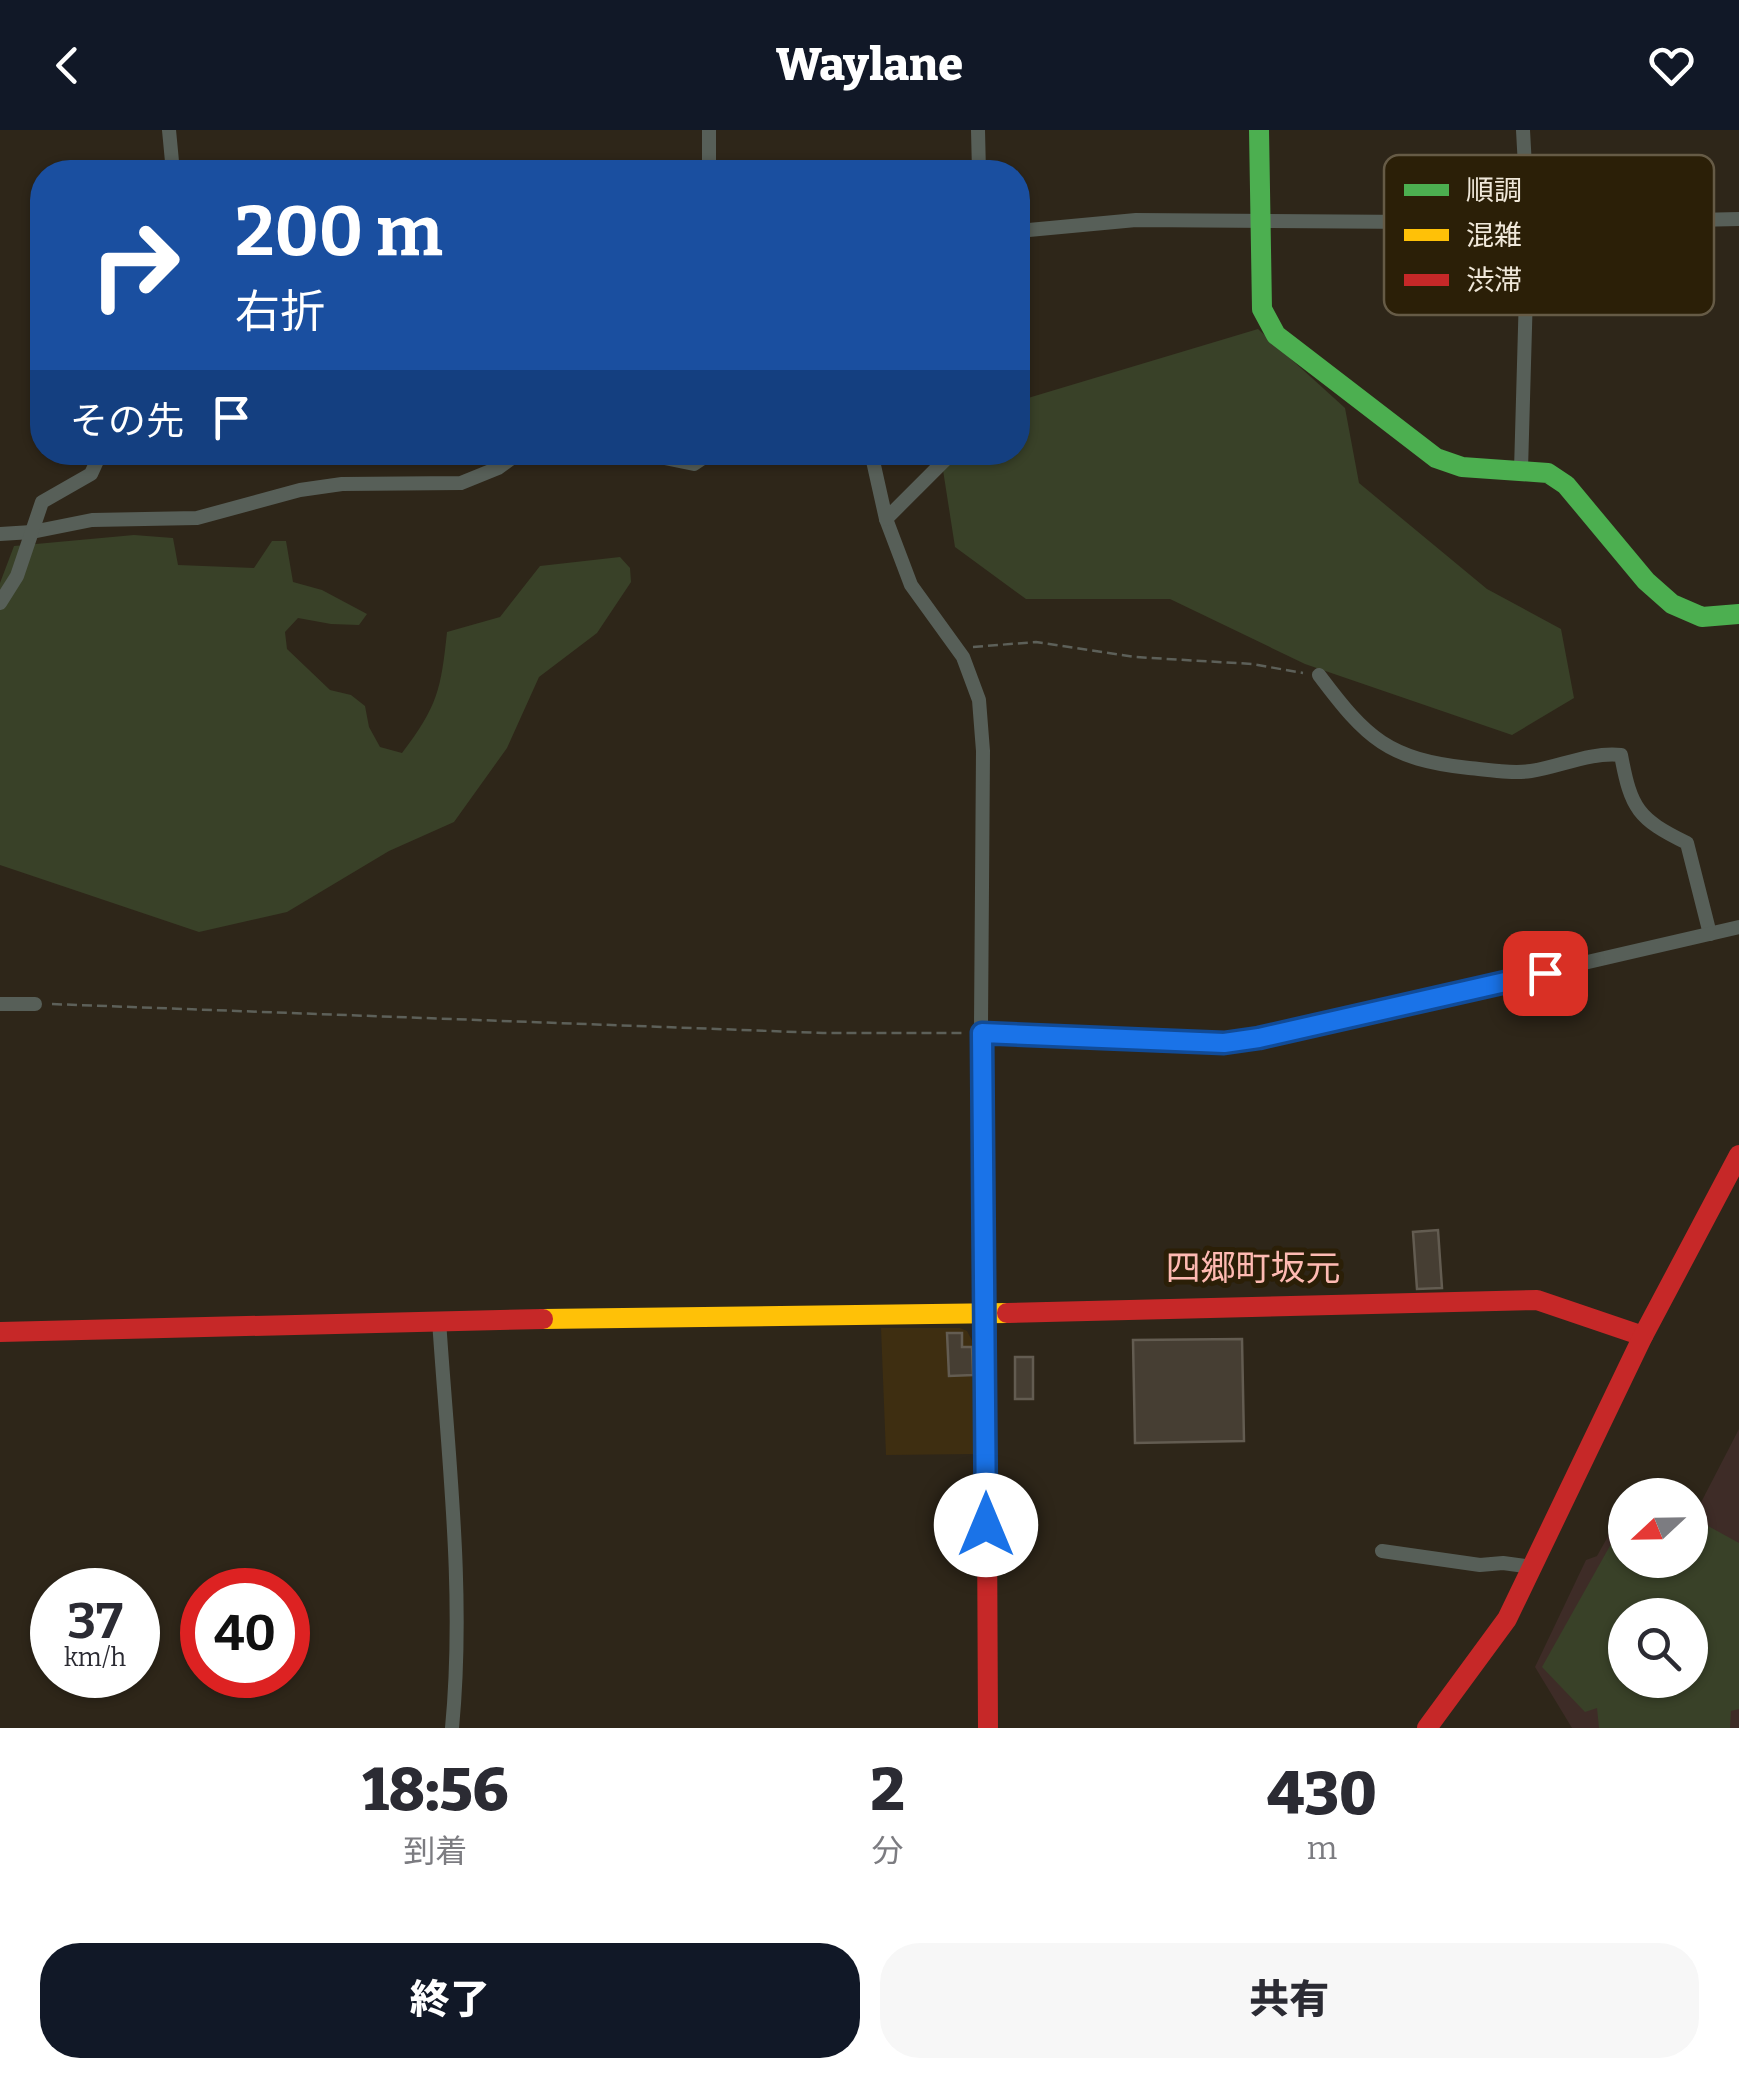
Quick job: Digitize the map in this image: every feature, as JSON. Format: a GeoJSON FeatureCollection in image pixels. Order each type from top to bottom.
{"type":"FeatureCollection","features":[{"type":"Feature","properties":{"kind":"street"},"geometry":{"type":"LineString","coordinates":[[169,130],[172,160]]}},
{"type":"Feature","properties":{"kind":"street"},"geometry":{"type":"LineString","coordinates":[[708,130],[709,160]]}},
{"type":"Feature","properties":{"kind":"street"},"geometry":{"type":"LineString","coordinates":[[978,130],[979,160]]}},
{"type":"Feature","properties":{"kind":"street"},"geometry":{"type":"LineString","coordinates":[[1259,130],[1262,309],[1276,336],[1436,458],[1462,468],[1548,473],[1566,485],[1659,598],[1699,618],[1718,620],[1739,614]]}},
{"type":"Feature","properties":{"kind":"street"},"geometry":{"type":"LineString","coordinates":[[1523,130],[1524,155]]}},
{"type":"Feature","properties":{"kind":"street"},"geometry":{"type":"LineString","coordinates":[[1714,219],[1739,219]]}},
{"type":"Feature","properties":{"kind":"street"},"geometry":{"type":"LineString","coordinates":[[1030,230],[1136,220],[1384,221]]}},
{"type":"Feature","properties":{"kind":"street"},"geometry":{"type":"LineString","coordinates":[[1521,470],[1525,315]]}},
{"type":"Feature","properties":{"kind":"street"},"geometry":{"type":"LineString","coordinates":[[0,602],[17,576],[42,502],[91,474],[95,465]]}},
{"type":"Feature","properties":{"kind":"street"},"geometry":{"type":"LineString","coordinates":[[0,534],[92,520],[197,518],[300,490],[342,484],[461,483],[502,465]]}},
{"type":"Feature","properties":{"kind":"street"},"geometry":{"type":"LineString","coordinates":[[873,465],[886,520],[911,586],[957,648],[979,700],[983,751],[988,1728]]}},
{"type":"Feature","properties":{"kind":"street"},"geometry":{"type":"LineString","coordinates":[[886,520],[939,465]]}},
{"type":"Feature","properties":{"kind":"street"},"geometry":{"type":"LineString","coordinates":[[1319,676],[1349,716],[1374,739],[1424,763],[1513,772],[1532,771],[1601,753],[1621,755],[1636,807],[1652,825],[1687,843],[1710,934]]}},
{"type":"Feature","properties":{"kind":"street"},"geometry":{"type":"LineString","coordinates":[[982,1033],[1224,1043],[1739,927]]}},
{"type":"Feature","properties":{"kind":"street"},"geometry":{"type":"LineString","coordinates":[[0,1004],[36,1004]]}},
{"type":"Feature","properties":{"kind":"street"},"geometry":{"type":"LineString","coordinates":[[1426,1728],[1507,1620],[1643,1336],[1739,1155]]}},
{"type":"Feature","properties":{"kind":"street"},"geometry":{"type":"LineString","coordinates":[[0,1332],[1537,1300],[1643,1336]]}},
{"type":"Feature","properties":{"kind":"street"},"geometry":{"type":"LineString","coordinates":[[439,1320],[456,1577],[452,1728]]}},
{"type":"Feature","properties":{"kind":"street"},"geometry":{"type":"LineString","coordinates":[[1382,1550],[1480,1565],[1532,1567]]}},
{"type":"Feature","properties":{"kind":"path"},"geometry":{"type":"LineString","coordinates":[[957,648],[1036,642],[1135,657],[1252,664],[1319,676]]}},
{"type":"Feature","properties":{"kind":"path"},"geometry":{"type":"LineString","coordinates":[[36,1004],[824,1032],[982,1033]]}},
{"type":"Feature","properties":{"kind":"shaded area"},"geometry":{"type":"Polygon","coordinates":[[[881,1328],[967,1331],[975,1346],[976,1454],[886,1455],[881,1328]]]}},
{"type":"Feature","properties":{"kind":"shaded area"},"geometry":{"type":"Polygon","coordinates":[[[1739,1429],[1739,1728],[1572,1728],[1535,1667],[1586,1560],[1597,1556],[1608,1536],[1608,1578],[1708,1578],[1708,1489],[1739,1429]]]}},
{"type":"Feature","properties":{"kind":"green space"},"geometry":{"type":"Polygon","coordinates":[[[1258,329],[1345,408],[1359,483],[1487,589],[1561,629],[1574,698],[1512,735],[1305,664],[1170,599],[1026,599],[955,547],[943,470],[947,465],[1030,465],[1030,397],[1258,329]]]}},
{"type":"Feature","properties":{"kind":"green space"},"geometry":{"type":"Polygon","coordinates":[[[134,535],[173,538],[178,565],[254,568],[272,541],[286,541],[293,582],[322,590],[367,614],[359,625],[298,618],[285,632],[287,649],[330,690],[351,695],[365,706],[369,727],[380,747],[402,753],[436,696],[447,632],[500,617],[540,566],[620,557],[630,568],[631,582],[597,633],[539,677],[507,748],[454,822],[389,851],[287,912],[199,932],[0,865],[0,583],[14,546],[134,535]]]}},
{"type":"Feature","properties":{"kind":"green space"},"geometry":{"type":"Polygon","coordinates":[[[1708,1526],[1739,1543],[1739,1709],[1731,1711],[1730,1728],[1599,1728],[1597,1708],[1585,1712],[1542,1667],[1608,1549],[1608,1578],[1708,1578],[1708,1526]]]}},
{"type":"Feature","properties":{"kind":"building"},"geometry":{"type":"Polygon","coordinates":[[[1438,1230],[1442,1288],[1417,1289],[1413,1232],[1438,1230]]]}},
{"type":"Feature","properties":{"kind":"building"},"geometry":{"type":"Polygon","coordinates":[[[947,1333],[962,1333],[962,1347],[972,1347],[973,1375],[949,1376],[947,1333]]]}},
{"type":"Feature","properties":{"kind":"building"},"geometry":{"type":"Polygon","coordinates":[[[1242,1339],[1244,1441],[1135,1443],[1133,1340],[1242,1339]]]}},
{"type":"Feature","properties":{"kind":"building"},"geometry":{"type":"Polygon","coordinates":[[[1015,1357],[1033,1357],[1033,1399],[1015,1399],[1015,1357]]]}},
{"type":"Feature","properties":{"kind":"traffic: fast"},"geometry":{"type":"LineString","coordinates":[[1259,130],[1262,309],[1276,335],[1436,458],[1462,467],[1548,473],[1566,485],[1646,581],[1672,604],[1702,617],[1739,614]]}},
{"type":"Feature","properties":{"kind":"traffic: slow"},"geometry":{"type":"LineString","coordinates":[[543,1319],[1007,1313]]}},
{"type":"Feature","properties":{"kind":"traffic: jam"},"geometry":{"type":"LineString","coordinates":[[1427,1728],[1507,1619],[1643,1336],[1739,1155]]}},
{"type":"Feature","properties":{"kind":"traffic: jam"},"geometry":{"type":"LineString","coordinates":[[1007,1313],[1537,1300],[1643,1336]]}},
{"type":"Feature","properties":{"kind":"traffic: jam"},"geometry":{"type":"LineString","coordinates":[[986,1312],[988,1728]]}},
{"type":"Feature","properties":{"kind":"traffic: jam"},"geometry":{"type":"LineString","coordinates":[[0,1332],[543,1319]]}},
{"type":"Feature","properties":{"kind":"district","name":"四郷町坂元"},"geometry":{"type":"Point","coordinates":[1253,1268]}},
{"type":"Feature","properties":{"kind":"route"},"geometry":{"type":"LineString","coordinates":[[986,1525],[982,1033],[1224,1043],[1545,973]]}}]}
